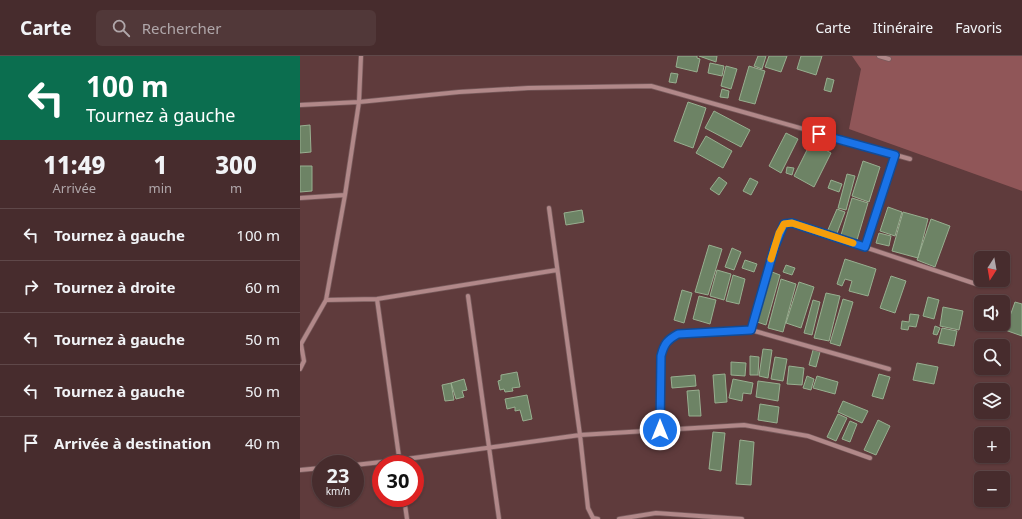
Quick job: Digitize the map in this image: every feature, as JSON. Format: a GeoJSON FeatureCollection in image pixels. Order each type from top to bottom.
{"type":"FeatureCollection","features":[{"type":"Feature","properties":{"kind":"street"},"geometry":{"type":"LineString","coordinates":[[300,370],[302,362],[301,344],[326,300],[345,195],[359,102],[361,56]]}},
{"type":"Feature","properties":{"kind":"street"},"geometry":{"type":"LineString","coordinates":[[879,56],[889,59]]}},
{"type":"Feature","properties":{"kind":"street"},"geometry":{"type":"LineString","coordinates":[[300,105],[359,102],[459,92],[528,88],[650,86],[910,159]]}},
{"type":"Feature","properties":{"kind":"street"},"geometry":{"type":"LineString","coordinates":[[865,247],[895,155]]}},
{"type":"Feature","properties":{"kind":"street"},"geometry":{"type":"LineString","coordinates":[[300,198],[345,195]]}},
{"type":"Feature","properties":{"kind":"street"},"geometry":{"type":"LineString","coordinates":[[549,208],[580,435],[588,508],[593,518],[598,519]]}},
{"type":"Feature","properties":{"kind":"street"},"geometry":{"type":"LineString","coordinates":[[751,330],[775,246],[784,224],[792,223],[974,283]]}},
{"type":"Feature","properties":{"kind":"street"},"geometry":{"type":"LineString","coordinates":[[326,300],[377,299],[557,270]]}},
{"type":"Feature","properties":{"kind":"street"},"geometry":{"type":"LineString","coordinates":[[468,296],[498,519]]}},
{"type":"Feature","properties":{"kind":"street"},"geometry":{"type":"LineString","coordinates":[[377,299],[398,455]]}},
{"type":"Feature","properties":{"kind":"street"},"geometry":{"type":"LineString","coordinates":[[660,430],[661,356],[663,347],[669,339],[678,334],[751,330],[890,369]]}},
{"type":"Feature","properties":{"kind":"street"},"geometry":{"type":"LineString","coordinates":[[424,458],[489,447],[580,435],[744,425],[808,436],[870,458]]}},
{"type":"Feature","properties":{"kind":"street"},"geometry":{"type":"LineString","coordinates":[[300,470],[312,469]]}},
{"type":"Feature","properties":{"kind":"street"},"geometry":{"type":"LineString","coordinates":[[405,507],[407,519]]}},
{"type":"Feature","properties":{"kind":"street"},"geometry":{"type":"LineString","coordinates":[[619,519],[656,513],[742,519]]}},
{"type":"Feature","properties":{"kind":"shaded area"},"geometry":{"type":"Polygon","coordinates":[[[852,56],[1022,56],[1022,191],[849,129],[861,69],[852,56]]]}},
{"type":"Feature","properties":{"kind":"building"},"geometry":{"type":"Polygon","coordinates":[[[678,56],[697,56],[697,58],[700,59],[697,72],[676,67],[678,56]]]}},
{"type":"Feature","properties":{"kind":"building"},"geometry":{"type":"Polygon","coordinates":[[[699,56],[717,56],[716,62],[699,56]]]}},
{"type":"Feature","properties":{"kind":"building"},"geometry":{"type":"Polygon","coordinates":[[[758,56],[766,56],[762,69],[754,66],[758,56]]]}},
{"type":"Feature","properties":{"kind":"building"},"geometry":{"type":"Polygon","coordinates":[[[769,56],[787,56],[781,72],[765,67],[769,56]]]}},
{"type":"Feature","properties":{"kind":"building"},"geometry":{"type":"Polygon","coordinates":[[[801,56],[822,56],[816,75],[797,69],[801,56]]]}},
{"type":"Feature","properties":{"kind":"building"},"geometry":{"type":"Polygon","coordinates":[[[710,63],[724,66],[722,76],[708,73],[710,63]]]}},
{"type":"Feature","properties":{"kind":"building"},"geometry":{"type":"Polygon","coordinates":[[[726,66],[737,69],[731,89],[721,86],[726,66]]]}},
{"type":"Feature","properties":{"kind":"building"},"geometry":{"type":"Polygon","coordinates":[[[749,66],[765,71],[755,104],[739,100],[749,66]]]}},
{"type":"Feature","properties":{"kind":"building"},"geometry":{"type":"Polygon","coordinates":[[[671,73],[678,74],[676,83],[669,82],[671,73]]]}},
{"type":"Feature","properties":{"kind":"building"},"geometry":{"type":"Polygon","coordinates":[[[827,78],[834,80],[831,92],[824,90],[827,78]]]}},
{"type":"Feature","properties":{"kind":"building"},"geometry":{"type":"Polygon","coordinates":[[[722,89],[729,91],[728,98],[720,97],[722,89]]]}},
{"type":"Feature","properties":{"kind":"building"},"geometry":{"type":"Polygon","coordinates":[[[688,102],[706,108],[693,148],[674,141],[688,102]]]}},
{"type":"Feature","properties":{"kind":"building"},"geometry":{"type":"Polygon","coordinates":[[[714,111],[750,130],[741,147],[705,128],[714,111]]]}},
{"type":"Feature","properties":{"kind":"building"},"geometry":{"type":"Polygon","coordinates":[[[310,125],[311,152],[300,153],[300,126],[310,125]]]}},
{"type":"Feature","properties":{"kind":"building"},"geometry":{"type":"Polygon","coordinates":[[[786,133],[798,139],[781,173],[769,166],[786,133]]]}},
{"type":"Feature","properties":{"kind":"building"},"geometry":{"type":"Polygon","coordinates":[[[706,136],[732,151],[723,168],[696,153],[706,136]]]}},
{"type":"Feature","properties":{"kind":"building"},"geometry":{"type":"Polygon","coordinates":[[[811,142],[831,153],[814,187],[794,176],[811,142]]]}},
{"type":"Feature","properties":{"kind":"building"},"geometry":{"type":"Polygon","coordinates":[[[863,161],[880,167],[869,202],[852,196],[863,161]]]}},
{"type":"Feature","properties":{"kind":"building"},"geometry":{"type":"Polygon","coordinates":[[[300,166],[312,166],[312,191],[300,192],[300,166]]]}},
{"type":"Feature","properties":{"kind":"building"},"geometry":{"type":"Polygon","coordinates":[[[787,167],[794,168],[792,175],[786,173],[787,167]]]}},
{"type":"Feature","properties":{"kind":"building"},"geometry":{"type":"Polygon","coordinates":[[[847,174],[855,176],[846,210],[838,208],[847,174]]]}},
{"type":"Feature","properties":{"kind":"building"},"geometry":{"type":"Polygon","coordinates":[[[719,177],[727,183],[719,195],[710,189],[719,177]]]}},
{"type":"Feature","properties":{"kind":"building"},"geometry":{"type":"Polygon","coordinates":[[[750,178],[758,182],[751,195],[743,191],[750,178]]]}},
{"type":"Feature","properties":{"kind":"building"},"geometry":{"type":"Polygon","coordinates":[[[831,180],[842,184],[839,192],[828,188],[831,180]]]}},
{"type":"Feature","properties":{"kind":"building"},"geometry":{"type":"Polygon","coordinates":[[[852,198],[868,203],[857,240],[841,235],[852,198]]]}},
{"type":"Feature","properties":{"kind":"building"},"geometry":{"type":"Polygon","coordinates":[[[888,207],[902,212],[895,236],[880,231],[888,207]]]}},
{"type":"Feature","properties":{"kind":"building"},"geometry":{"type":"Polygon","coordinates":[[[837,209],[845,212],[836,236],[827,232],[837,209]]]}},
{"type":"Feature","properties":{"kind":"building"},"geometry":{"type":"Polygon","coordinates":[[[582,210],[584,222],[566,225],[564,213],[582,210]]]}},
{"type":"Feature","properties":{"kind":"building"},"geometry":{"type":"Polygon","coordinates":[[[903,212],[928,219],[918,258],[892,251],[903,212]]]}},
{"type":"Feature","properties":{"kind":"building"},"geometry":{"type":"Polygon","coordinates":[[[931,219],[950,226],[935,267],[917,260],[931,219]]]}},
{"type":"Feature","properties":{"kind":"building"},"geometry":{"type":"Polygon","coordinates":[[[879,233],[891,236],[889,246],[876,243],[879,233]]]}},
{"type":"Feature","properties":{"kind":"building"},"geometry":{"type":"Polygon","coordinates":[[[709,245],[722,249],[708,295],[695,292],[709,245]]]}},
{"type":"Feature","properties":{"kind":"building"},"geometry":{"type":"Polygon","coordinates":[[[732,248],[741,252],[734,270],[725,267],[732,248]]]}},
{"type":"Feature","properties":{"kind":"building"},"geometry":{"type":"Polygon","coordinates":[[[845,259],[876,269],[868,296],[849,291],[852,281],[845,279],[842,286],[837,284],[845,259]]]}},
{"type":"Feature","properties":{"kind":"building"},"geometry":{"type":"Polygon","coordinates":[[[745,260],[757,264],[754,272],[742,268],[745,260]]]}},
{"type":"Feature","properties":{"kind":"building"},"geometry":{"type":"Polygon","coordinates":[[[786,265],[795,268],[792,275],[783,272],[786,265]]]}},
{"type":"Feature","properties":{"kind":"building"},"geometry":{"type":"Polygon","coordinates":[[[717,270],[731,274],[724,300],[710,296],[717,270]]]}},
{"type":"Feature","properties":{"kind":"building"},"geometry":{"type":"Polygon","coordinates":[[[772,272],[780,275],[766,325],[757,322],[772,272]]]}},
{"type":"Feature","properties":{"kind":"building"},"geometry":{"type":"Polygon","coordinates":[[[733,275],[745,279],[739,304],[726,301],[733,275]]]}},
{"type":"Feature","properties":{"kind":"building"},"geometry":{"type":"Polygon","coordinates":[[[891,276],[906,281],[895,313],[880,308],[891,276]]]}},
{"type":"Feature","properties":{"kind":"building"},"geometry":{"type":"Polygon","coordinates":[[[781,279],[796,284],[783,332],[768,328],[781,279]]]}},
{"type":"Feature","properties":{"kind":"building"},"geometry":{"type":"Polygon","coordinates":[[[799,282],[814,287],[801,328],[786,323],[799,282]]]}},
{"type":"Feature","properties":{"kind":"building"},"geometry":{"type":"Polygon","coordinates":[[[682,290],[692,293],[684,323],[674,320],[682,290]]]}},
{"type":"Feature","properties":{"kind":"building"},"geometry":{"type":"Polygon","coordinates":[[[826,293],[840,296],[829,341],[814,338],[826,293]]]}},
{"type":"Feature","properties":{"kind":"building"},"geometry":{"type":"Polygon","coordinates":[[[699,296],[716,300],[710,324],[693,319],[699,296]]]}},
{"type":"Feature","properties":{"kind":"building"},"geometry":{"type":"Polygon","coordinates":[[[928,297],[939,300],[934,319],[923,316],[928,297]]]}},
{"type":"Feature","properties":{"kind":"building"},"geometry":{"type":"Polygon","coordinates":[[[843,299],[853,302],[840,346],[830,343],[843,299]]]}},
{"type":"Feature","properties":{"kind":"building"},"geometry":{"type":"Polygon","coordinates":[[[813,300],[820,302],[812,335],[804,333],[813,300]]]}},
{"type":"Feature","properties":{"kind":"building"},"geometry":{"type":"Polygon","coordinates":[[[1015,302],[1022,304],[1022,336],[1008,331],[1010,331],[1010,316],[1015,302]]]}},
{"type":"Feature","properties":{"kind":"building"},"geometry":{"type":"Polygon","coordinates":[[[943,307],[963,311],[959,330],[940,326],[943,307]]]}},
{"type":"Feature","properties":{"kind":"building"},"geometry":{"type":"Polygon","coordinates":[[[910,314],[919,315],[916,327],[909,326],[908,330],[901,329],[902,321],[909,322],[910,314]]]}},
{"type":"Feature","properties":{"kind":"building"},"geometry":{"type":"Polygon","coordinates":[[[935,326],[940,328],[937,335],[933,334],[935,326]]]}},
{"type":"Feature","properties":{"kind":"building"},"geometry":{"type":"Polygon","coordinates":[[[942,328],[957,331],[954,346],[938,343],[942,328]]]}},
{"type":"Feature","properties":{"kind":"building"},"geometry":{"type":"Polygon","coordinates":[[[763,349],[772,350],[768,378],[759,376],[763,349]]]}},
{"type":"Feature","properties":{"kind":"building"},"geometry":{"type":"Polygon","coordinates":[[[813,350],[820,352],[816,367],[809,365],[813,350]]]}},
{"type":"Feature","properties":{"kind":"building"},"geometry":{"type":"Polygon","coordinates":[[[750,356],[759,357],[758,375],[750,375],[750,356]]]}},
{"type":"Feature","properties":{"kind":"building"},"geometry":{"type":"Polygon","coordinates":[[[775,357],[787,359],[783,381],[771,379],[775,357]]]}},
{"type":"Feature","properties":{"kind":"building"},"geometry":{"type":"Polygon","coordinates":[[[731,362],[746,363],[745,376],[731,375],[731,362]]]}},
{"type":"Feature","properties":{"kind":"building"},"geometry":{"type":"Polygon","coordinates":[[[917,363],[938,367],[934,384],[913,380],[917,363]]]}},
{"type":"Feature","properties":{"kind":"building"},"geometry":{"type":"Polygon","coordinates":[[[789,366],[804,368],[802,385],[787,384],[789,366]]]}},
{"type":"Feature","properties":{"kind":"building"},"geometry":{"type":"Polygon","coordinates":[[[517,372],[520,387],[512,388],[513,391],[505,392],[504,389],[500,390],[498,381],[501,380],[501,375],[517,372]]]}},
{"type":"Feature","properties":{"kind":"building"},"geometry":{"type":"Polygon","coordinates":[[[725,374],[727,402],[715,403],[713,375],[725,374]]]}},
{"type":"Feature","properties":{"kind":"building"},"geometry":{"type":"Polygon","coordinates":[[[879,374],[890,377],[883,399],[872,396],[879,374]]]}},
{"type":"Feature","properties":{"kind":"building"},"geometry":{"type":"Polygon","coordinates":[[[695,375],[696,386],[672,388],[671,377],[695,375]]]}},
{"type":"Feature","properties":{"kind":"building"},"geometry":{"type":"Polygon","coordinates":[[[807,376],[814,379],[811,390],[803,388],[807,376]]]}},
{"type":"Feature","properties":{"kind":"building"},"geometry":{"type":"Polygon","coordinates":[[[817,376],[838,382],[835,394],[813,388],[817,376]]]}},
{"type":"Feature","properties":{"kind":"building"},"geometry":{"type":"Polygon","coordinates":[[[464,379],[467,390],[462,391],[464,397],[456,399],[451,383],[464,379]]]}},
{"type":"Feature","properties":{"kind":"building"},"geometry":{"type":"Polygon","coordinates":[[[733,379],[753,383],[751,394],[743,393],[742,401],[729,398],[733,379]]]}},
{"type":"Feature","properties":{"kind":"building"},"geometry":{"type":"Polygon","coordinates":[[[758,381],[780,384],[778,401],[756,397],[758,381]]]}},
{"type":"Feature","properties":{"kind":"building"},"geometry":{"type":"Polygon","coordinates":[[[451,383],[454,400],[445,401],[442,385],[451,383]]]}},
{"type":"Feature","properties":{"kind":"building"},"geometry":{"type":"Polygon","coordinates":[[[699,390],[701,416],[689,416],[687,391],[699,390]]]}},
{"type":"Feature","properties":{"kind":"building"},"geometry":{"type":"Polygon","coordinates":[[[527,395],[532,419],[523,421],[520,410],[515,411],[515,407],[507,409],[505,399],[527,395]]]}},
{"type":"Feature","properties":{"kind":"building"},"geometry":{"type":"Polygon","coordinates":[[[843,401],[868,411],[862,423],[838,412],[843,401]]]}},
{"type":"Feature","properties":{"kind":"building"},"geometry":{"type":"Polygon","coordinates":[[[760,404],[779,407],[777,423],[758,420],[760,404]]]}},
{"type":"Feature","properties":{"kind":"building"},"geometry":{"type":"Polygon","coordinates":[[[838,414],[847,418],[836,441],[827,437],[838,414]]]}},
{"type":"Feature","properties":{"kind":"building"},"geometry":{"type":"Polygon","coordinates":[[[878,420],[890,426],[876,455],[864,450],[878,420]]]}},
{"type":"Feature","properties":{"kind":"building"},"geometry":{"type":"Polygon","coordinates":[[[850,421],[857,424],[850,442],[842,439],[850,421]]]}},
{"type":"Feature","properties":{"kind":"building"},"geometry":{"type":"Polygon","coordinates":[[[713,432],[725,433],[721,471],[709,469],[713,432]]]}},
{"type":"Feature","properties":{"kind":"building"},"geometry":{"type":"Polygon","coordinates":[[[740,440],[754,442],[751,485],[736,484],[740,440]]]}},
{"type":"Feature","properties":{"kind":"slow traffic"},"geometry":{"type":"LineString","coordinates":[[771,259],[779,233],[784,224],[792,223],[853,243]]}},
{"type":"Feature","properties":{"kind":"route"},"geometry":{"type":"LineString","coordinates":[[660,430],[661,356],[663,347],[669,339],[678,334],[751,330],[779,233],[784,224],[792,223],[865,247],[895,155],[819,134]]}}]}
